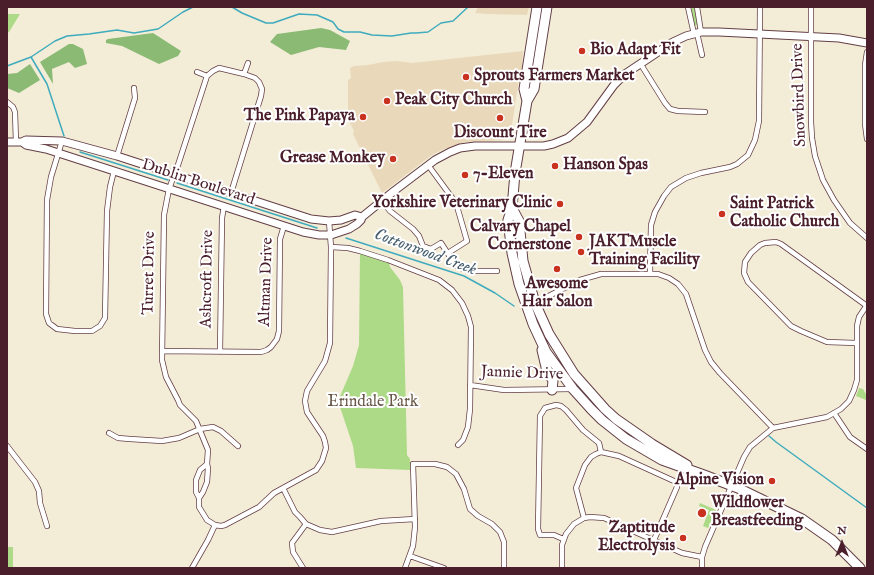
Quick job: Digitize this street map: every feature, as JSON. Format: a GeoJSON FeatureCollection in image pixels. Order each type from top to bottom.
{"type":"FeatureCollection","features":[{"type":"Feature","properties":{"kind":"highway"},"geometry":{"type":"LineString","coordinates":[[527,101],[524,89],[537,7]]}},
{"type":"Feature","properties":{"kind":"highway"},"geometry":{"type":"LineString","coordinates":[[547,7],[534,89],[527,101],[512,208],[508,220],[512,253],[519,284],[546,367],[552,377],[552,390]]}},
{"type":"Feature","properties":{"kind":"highway"},"geometry":{"type":"LineString","coordinates":[[512,208],[519,221],[523,262],[535,303],[556,348],[584,387],[605,409],[632,431],[704,474]]}},
{"type":"Feature","properties":{"kind":"highway"},"geometry":{"type":"LineString","coordinates":[[532,324],[546,352],[573,389],[602,420],[640,448],[662,460],[704,474],[786,510],[802,519],[832,540],[860,568]]}},
{"type":"Feature","properties":{"kind":"highway"},"geometry":{"type":"LineString","coordinates":[[573,389],[584,387]]}},
{"type":"Feature","properties":{"kind":"main road","name":"Dublin Boulevard"},"geometry":{"type":"LineString","coordinates":[[19,142],[46,149],[284,226],[311,234],[331,235],[349,229],[357,224],[362,217],[440,156],[460,148],[475,146],[544,146],[570,137],[590,118],[617,82],[625,74],[672,42],[698,33],[760,33],[845,38],[867,43]]}},
{"type":"Feature","properties":{"kind":"main road","name":"Dublin Boulevard"},"geometry":{"type":"LineString","coordinates":[[7,142],[19,142],[26,140],[62,141],[116,156],[311,219],[329,221],[341,220],[355,215],[362,217]]}},
{"type":"Feature","properties":{"kind":"street"},"geometry":{"type":"LineString","coordinates":[[688,7],[698,33]]}},
{"type":"Feature","properties":{"kind":"street"},"geometry":{"type":"LineString","coordinates":[[697,7],[698,33],[702,55]]}},
{"type":"Feature","properties":{"kind":"street"},"geometry":{"type":"LineString","coordinates":[[650,274],[652,225],[655,212],[660,201],[671,187],[686,178],[701,173],[732,167],[748,155],[755,140],[759,121],[760,7]]}},
{"type":"Feature","properties":{"kind":"street","name":"Snowbird Drive"},"geometry":{"type":"LineString","coordinates":[[811,7],[811,127],[816,160],[834,200],[850,222],[867,238]]}},
{"type":"Feature","properties":{"kind":"street"},"geometry":{"type":"LineString","coordinates":[[867,52],[865,59],[867,139]]}},
{"type":"Feature","properties":{"kind":"street"},"geometry":{"type":"LineString","coordinates":[[244,74],[248,63]]}},
{"type":"Feature","properties":{"kind":"street"},"geometry":{"type":"LineString","coordinates":[[640,63],[669,111],[705,112]]}},
{"type":"Feature","properties":{"kind":"street"},"geometry":{"type":"LineString","coordinates":[[196,72],[207,76],[219,68],[244,74],[255,78],[259,82],[262,89],[231,193]]}},
{"type":"Feature","properties":{"kind":"street","name":"Turret Drive"},"geometry":{"type":"LineString","coordinates":[[199,498],[207,482],[208,450],[196,421],[180,405],[166,377],[163,365],[164,215],[169,189],[207,76]]}},
{"type":"Feature","properties":{"kind":"street"},"geometry":{"type":"LineString","coordinates":[[116,156],[135,98],[134,88]]}},
{"type":"Feature","properties":{"kind":"street"},"geometry":{"type":"LineString","coordinates":[[753,88],[760,88]]}},
{"type":"Feature","properties":{"kind":"street"},"geometry":{"type":"LineString","coordinates":[[7,102],[13,107],[15,112],[19,142]]}},
{"type":"Feature","properties":{"kind":"street"},"geometry":{"type":"LineString","coordinates":[[62,141],[51,177],[48,200],[46,314],[49,323],[57,329],[75,332],[93,331],[100,326],[104,318],[107,211],[114,171]]}},
{"type":"Feature","properties":{"kind":"street"},"geometry":{"type":"LineString","coordinates":[[428,166],[456,203],[468,241],[448,253]]}},
{"type":"Feature","properties":{"kind":"street"},"geometry":{"type":"LineString","coordinates":[[382,201],[390,211],[419,236],[423,246],[431,249],[441,243],[456,266],[461,268],[472,271],[497,271]]}},
{"type":"Feature","properties":{"kind":"street","name":"Ashcroft Drive"},"geometry":{"type":"LineString","coordinates":[[220,352],[222,218],[224,206]]}},
{"type":"Feature","properties":{"kind":"street"},"geometry":{"type":"LineString","coordinates":[[207,464],[203,466],[198,474],[196,487],[201,511],[207,520],[215,525],[225,525],[259,507],[274,493],[316,470],[322,461],[326,448],[323,436],[307,412],[305,401],[307,391],[325,361],[331,336],[331,235],[329,221]]}},
{"type":"Feature","properties":{"kind":"street","name":"Altman Drive"},"geometry":{"type":"LineString","coordinates":[[162,351],[261,352],[271,347],[277,339],[279,331],[280,239],[284,226]]}},
{"type":"Feature","properties":{"kind":"street"},"geometry":{"type":"LineString","coordinates":[[702,568],[702,557],[705,547],[748,449],[773,428],[819,420],[834,413],[846,404],[854,390],[857,378],[856,343],[858,320],[867,305],[781,244],[776,242],[765,242],[751,253],[745,262],[744,273],[748,282],[791,326],[827,342],[856,343]]}},
{"type":"Feature","properties":{"kind":"street"},"geometry":{"type":"LineString","coordinates":[[331,247],[348,248],[388,260],[439,280],[452,290],[462,302],[470,321],[470,409],[468,427],[458,445]]}},
{"type":"Feature","properties":{"kind":"street"},"geometry":{"type":"LineString","coordinates":[[535,303],[580,280],[594,275],[658,274],[669,278],[683,289],[689,300],[705,350],[711,362],[773,428]]}},
{"type":"Feature","properties":{"kind":"street","name":"Jannie Drive"},"geometry":{"type":"LineString","coordinates":[[470,385],[504,390],[573,389]]}},
{"type":"Feature","properties":{"kind":"street"},"geometry":{"type":"LineString","coordinates":[[563,539],[554,535],[540,535],[538,529],[540,416],[545,408],[556,405],[562,406],[583,430],[599,443],[601,452]]}},
{"type":"Feature","properties":{"kind":"street"},"geometry":{"type":"LineString","coordinates":[[834,413],[850,437],[867,449]]}},
{"type":"Feature","properties":{"kind":"street"},"geometry":{"type":"LineString","coordinates":[[109,433],[118,438],[130,440],[162,440],[179,438],[200,429],[210,427],[217,428],[238,446]]}},
{"type":"Feature","properties":{"kind":"street"},"geometry":{"type":"LineString","coordinates":[[7,446],[35,482],[39,490],[40,503],[47,526]]}},
{"type":"Feature","properties":{"kind":"street"},"geometry":{"type":"LineString","coordinates":[[584,518],[576,488],[585,465],[596,454],[601,452],[628,458],[676,483],[677,488],[654,540]]}},
{"type":"Feature","properties":{"kind":"street"},"geometry":{"type":"LineString","coordinates":[[405,568],[410,556],[415,533],[413,464],[442,465],[452,470],[456,474],[464,488],[470,509],[478,516],[492,524],[500,532],[504,542],[504,568]]}},
{"type":"Feature","properties":{"kind":"street"},"geometry":{"type":"LineString","coordinates":[[283,488],[295,512],[306,524],[320,530],[332,532],[381,521],[415,519]]}},
{"type":"Feature","properties":{"kind":"street"},"geometry":{"type":"LineString","coordinates":[[562,568],[563,539],[570,528],[584,518],[596,517],[604,518],[685,554],[702,557]]}},
{"type":"Feature","properties":{"kind":"street"},"geometry":{"type":"LineString","coordinates":[[303,568],[293,552],[292,543],[306,524]]}},
{"type":"Feature","properties":{"kind":"street"},"geometry":{"type":"LineString","coordinates":[[192,568],[215,525]]}},
{"type":"Feature","properties":{"kind":"street"},"geometry":{"type":"LineString","coordinates":[[410,556],[444,568]]}},
{"type":"Feature","properties":{"kind":"shaded area"},"geometry":{"type":"Polygon","coordinates":[[[478,7],[529,7],[527,15],[475,13],[478,7]]]}},
{"type":"Feature","properties":{"kind":"shaded area"},"geometry":{"type":"Polygon","coordinates":[[[523,51],[522,67],[509,137],[504,140],[465,142],[442,150],[432,155],[382,193],[353,134],[354,131],[348,119],[348,80],[351,78],[350,68],[354,66],[383,62],[397,61],[412,63],[523,51]]]}},
{"type":"Feature","properties":{"kind":"green space"},"geometry":{"type":"Polygon","coordinates":[[[691,7],[694,7],[698,23],[696,26],[694,24],[691,7]]]}},
{"type":"Feature","properties":{"kind":"green space"},"geometry":{"type":"Polygon","coordinates":[[[7,14],[20,14],[7,33],[7,14]]]}},
{"type":"Feature","properties":{"kind":"green space"},"geometry":{"type":"Polygon","coordinates":[[[321,28],[330,30],[350,41],[346,50],[319,47],[291,55],[270,42],[277,34],[321,28]]]}},
{"type":"Feature","properties":{"kind":"green space"},"geometry":{"type":"Polygon","coordinates":[[[153,33],[181,51],[178,56],[159,64],[122,46],[106,43],[106,40],[108,39],[153,33]]]}},
{"type":"Feature","properties":{"kind":"green space"},"geometry":{"type":"Polygon","coordinates":[[[69,44],[73,44],[83,49],[87,64],[75,68],[69,62],[52,69],[53,84],[40,62],[69,44]]]}},
{"type":"Feature","properties":{"kind":"green space"},"geometry":{"type":"Polygon","coordinates":[[[30,64],[40,80],[19,93],[7,88],[7,74],[17,73],[30,64]]]}},
{"type":"Feature","properties":{"kind":"green space","name":"Erindale Park"},"geometry":{"type":"Polygon","coordinates":[[[360,251],[388,260],[390,267],[400,280],[403,287],[407,455],[410,459],[410,470],[356,468],[353,446],[338,401],[353,366],[359,345],[360,251]]]}},
{"type":"Feature","properties":{"kind":"green space"},"geometry":{"type":"Polygon","coordinates":[[[859,388],[863,389],[866,394],[866,400],[856,396],[859,388]]]}},
{"type":"Feature","properties":{"kind":"green space"},"geometry":{"type":"Polygon","coordinates":[[[700,503],[716,510],[708,528],[703,526],[709,510],[699,506],[700,503]]]}},
{"type":"Feature","properties":{"kind":"green space"},"geometry":{"type":"Polygon","coordinates":[[[7,547],[13,547],[13,568],[7,568],[7,547]]]}},
{"type":"Feature","properties":{"kind":"waterway","name":"Cottonwood Creek"},"geometry":{"type":"LineString","coordinates":[[7,66],[31,57],[55,41],[67,36],[117,30],[134,33],[158,29],[193,7]]}},
{"type":"Feature","properties":{"kind":"waterway","name":"Cottonwood Creek"},"geometry":{"type":"LineString","coordinates":[[232,7],[266,23],[273,23],[299,14],[317,15],[333,22],[338,29],[344,32],[360,32],[372,35],[392,36],[428,32],[441,23],[453,21],[468,7]]}},
{"type":"Feature","properties":{"kind":"waterway","name":"Cottonwood Creek"},"geometry":{"type":"LineString","coordinates":[[31,57],[47,84],[64,136]]}},
{"type":"Feature","properties":{"kind":"waterway","name":"Cottonwood Creek"},"geometry":{"type":"LineString","coordinates":[[80,152],[168,180]]}},
{"type":"Feature","properties":{"kind":"waterway","name":"Cottonwood Creek"},"geometry":{"type":"LineString","coordinates":[[177,183],[317,228]]}},
{"type":"Feature","properties":{"kind":"waterway","name":"Cottonwood Creek"},"geometry":{"type":"LineString","coordinates":[[346,238],[464,276],[495,293],[514,306]]}},
{"type":"Feature","properties":{"kind":"waterway","name":"Cottonwood Creek"},"geometry":{"type":"LineString","coordinates":[[769,436],[867,508]]}},
{"type":"Feature","properties":{"kind":"place","name":"Bio Adapt Fit"},"geometry":{"type":"Point","coordinates":[582,51]}},
{"type":"Feature","properties":{"kind":"place","name":"Sprouts Farmers Market"},"geometry":{"type":"Point","coordinates":[466,77]}},
{"type":"Feature","properties":{"kind":"place","name":"Peak City Church"},"geometry":{"type":"Point","coordinates":[387,101]}},
{"type":"Feature","properties":{"kind":"place","name":"The Pink Papaya"},"geometry":{"type":"Point","coordinates":[363,117]}},
{"type":"Feature","properties":{"kind":"place","name":"Discount Tire"},"geometry":{"type":"Point","coordinates":[500,118]}},
{"type":"Feature","properties":{"kind":"place","name":"Grease Monkey"},"geometry":{"type":"Point","coordinates":[393,159]}},
{"type":"Feature","properties":{"kind":"place","name":"Hanson Spas"},"geometry":{"type":"Point","coordinates":[555,166]}},
{"type":"Feature","properties":{"kind":"place","name":"7-Eleven"},"geometry":{"type":"Point","coordinates":[465,175]}},
{"type":"Feature","properties":{"kind":"place","name":"Yorkshire Veterinary Clinic"},"geometry":{"type":"Point","coordinates":[560,204]}},
{"type":"Feature","properties":{"kind":"place","name":"Saint Patrick Catholic Church"},"geometry":{"type":"Point","coordinates":[722,214]}},
{"type":"Feature","properties":{"kind":"place","name":"Calvary Chapel Cornerstone"},"geometry":{"type":"Point","coordinates":[579,237]}},
{"type":"Feature","properties":{"kind":"place","name":"JAKTMuscle Training Facility"},"geometry":{"type":"Point","coordinates":[581,252]}},
{"type":"Feature","properties":{"kind":"place","name":"Awesome Hair Salon"},"geometry":{"type":"Point","coordinates":[557,269]}},
{"type":"Feature","properties":{"kind":"place","name":"Alpine Vision"},"geometry":{"type":"Point","coordinates":[772,481]}},
{"type":"Feature","properties":{"kind":"place","name":"Wildflower Breastfeeding"},"geometry":{"type":"Point","coordinates":[702,513]}},
{"type":"Feature","properties":{"kind":"place","name":"Zaptitude Electrolysis"},"geometry":{"type":"Point","coordinates":[683,538]}}]}
